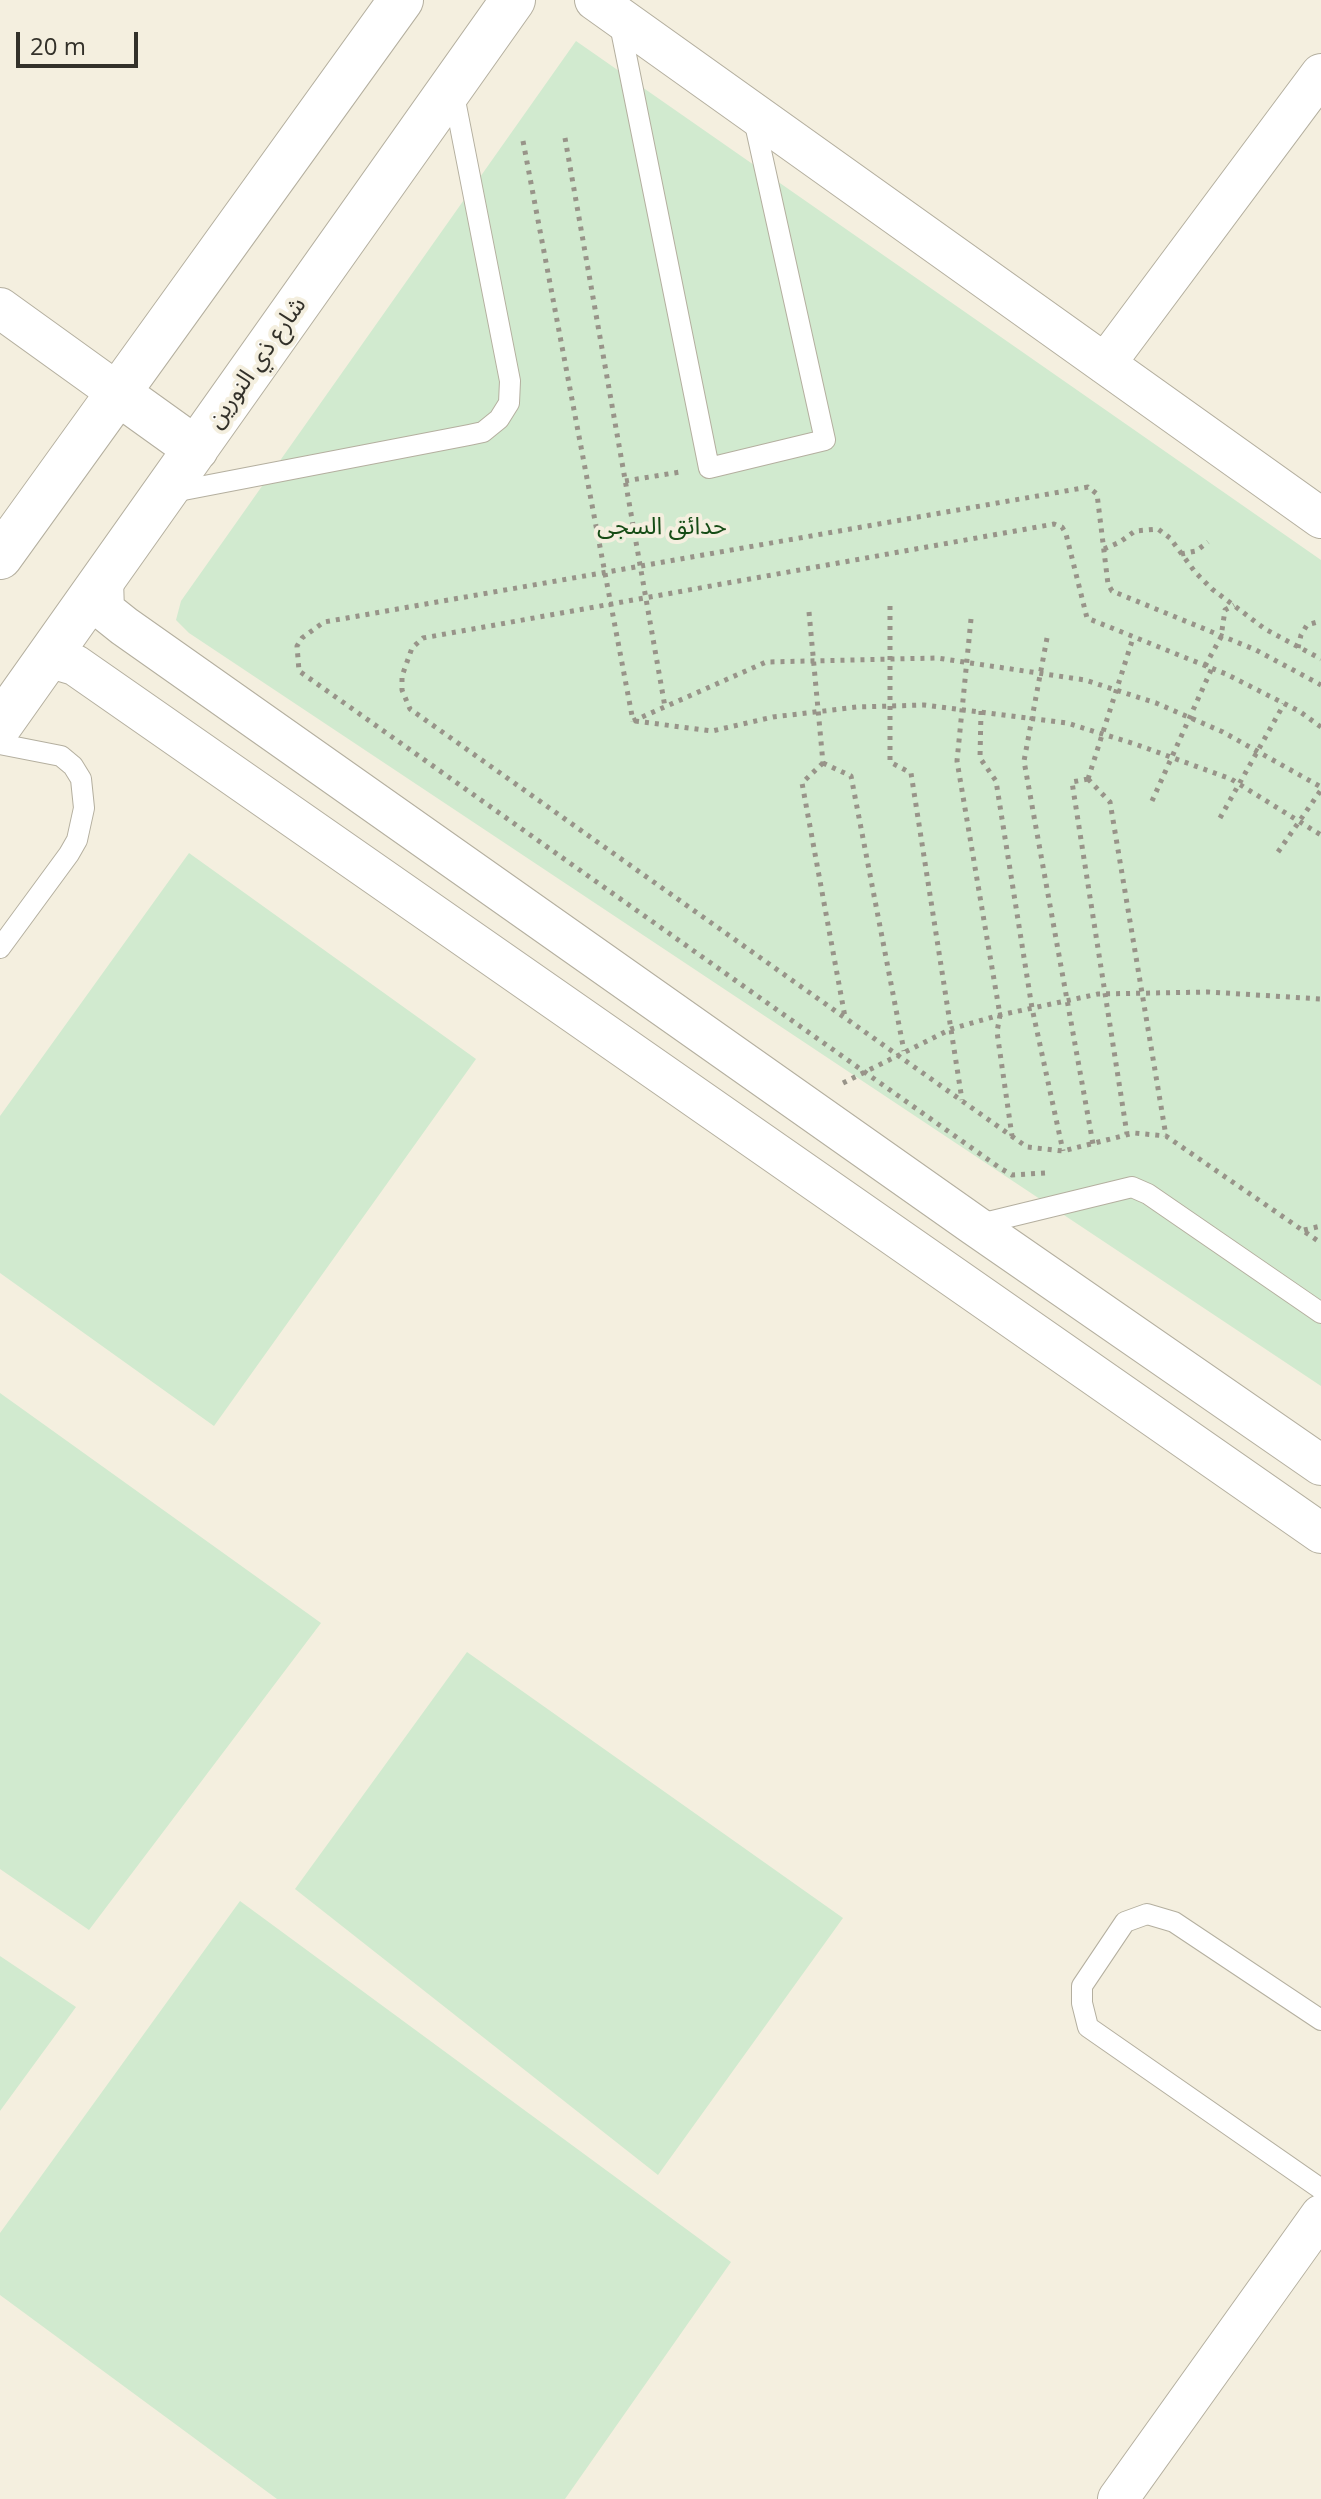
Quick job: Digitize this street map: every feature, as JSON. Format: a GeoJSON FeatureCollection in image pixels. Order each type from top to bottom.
{"type":"FeatureCollection","features":[{"type":"Feature","properties":{"kind":"main road"},"geometry":{"type":"LineString","coordinates":[[0,557],[401,0]]}},
{"type":"Feature","properties":{"kind":"main road","name":"شارع ذي النورين"},"geometry":{"type":"LineString","coordinates":[[0,725],[513,0]]}},
{"type":"Feature","properties":{"kind":"main road"},"geometry":{"type":"LineString","coordinates":[[118,393],[196,449]]}},
{"type":"Feature","properties":{"kind":"street"},"geometry":{"type":"LineString","coordinates":[[607,8],[1321,518]]}},
{"type":"Feature","properties":{"kind":"street"},"geometry":{"type":"LineString","coordinates":[[1105,364],[1321,74]]}},
{"type":"Feature","properties":{"kind":"street"},"geometry":{"type":"LineString","coordinates":[[0,308],[118,393]]}},
{"type":"Feature","properties":{"kind":"street"},"geometry":{"type":"LineString","coordinates":[[103,581],[104,610],[803,1105],[1321,1465]]}},
{"type":"Feature","properties":{"kind":"street"},"geometry":{"type":"LineString","coordinates":[[137,708],[128,683],[130,667],[148,657],[175,661]]}},
{"type":"Feature","properties":{"kind":"street"},"geometry":{"type":"LineString","coordinates":[[43,664],[58,660],[75,665],[1321,1533]]}},
{"type":"Feature","properties":{"kind":"street"},"geometry":{"type":"LineString","coordinates":[[1118,2499],[1321,2215]]}},
{"type":"Feature","properties":{"kind":"lane"},"geometry":{"type":"LineString","coordinates":[[607,8],[709,468],[825,440],[752,112]]}},
{"type":"Feature","properties":{"kind":"lane"},"geometry":{"type":"LineString","coordinates":[[164,494],[483,432],[499,419],[509,403],[510,381],[452,86]]}},
{"type":"Feature","properties":{"kind":"lane"},"geometry":{"type":"LineString","coordinates":[[0,744],[61,756],[73,766],[81,779],[84,808],[77,840],[69,854],[0,948]]}},
{"type":"Feature","properties":{"kind":"lane"},"geometry":{"type":"LineString","coordinates":[[974,1225],[1132,1187],[1148,1194],[1321,1313]]}},
{"type":"Feature","properties":{"kind":"lane"},"geometry":{"type":"LineString","coordinates":[[1321,2020],[1174,1922],[1147,1914],[1125,1922],[1082,1986],[1082,2003],[1088,2027],[1321,2189]]}},
{"type":"Feature","properties":{"kind":"path"},"geometry":{"type":"LineString","coordinates":[[565,138],[665,707]]}},
{"type":"Feature","properties":{"kind":"path"},"geometry":{"type":"LineString","coordinates":[[523,141],[633,721]]}},
{"type":"Feature","properties":{"kind":"path"},"geometry":{"type":"LineString","coordinates":[[625,481],[709,468]]}},
{"type":"Feature","properties":{"kind":"path"},"geometry":{"type":"LineString","coordinates":[[1051,1173],[1012,1175],[864,1072],[299,671],[297,646],[302,638],[324,622],[1088,487],[1097,494],[1108,584],[1112,591],[1256,650],[1321,685]]}},
{"type":"Feature","properties":{"kind":"path"},"geometry":{"type":"LineString","coordinates":[[1321,727],[1284,704],[1208,667],[1087,618],[1066,534],[1062,527],[1054,524],[423,638],[412,648],[402,676],[402,690],[410,709],[1027,1147],[1063,1151],[1127,1134],[1166,1136],[1321,1243]]}},
{"type":"Feature","properties":{"kind":"path"},"geometry":{"type":"LineString","coordinates":[[1104,549],[1135,531],[1158,529],[1170,538],[1204,581],[1234,605],[1265,629],[1321,659]]}},
{"type":"Feature","properties":{"kind":"path"},"geometry":{"type":"LineString","coordinates":[[1181,554],[1196,551],[1208,542]]}},
{"type":"Feature","properties":{"kind":"path"},"geometry":{"type":"LineString","coordinates":[[1152,801],[1221,637],[1225,610],[1234,605]]}},
{"type":"Feature","properties":{"kind":"path"},"geometry":{"type":"LineString","coordinates":[[890,606],[890,762],[911,773],[962,1100]]}},
{"type":"Feature","properties":{"kind":"path"},"geometry":{"type":"LineString","coordinates":[[809,612],[823,763]]}},
{"type":"Feature","properties":{"kind":"path"},"geometry":{"type":"LineString","coordinates":[[971,619],[957,761],[1000,1015],[997,1032],[1012,1136]]}},
{"type":"Feature","properties":{"kind":"path"},"geometry":{"type":"LineString","coordinates":[[1298,648],[1307,625],[1321,621]]}},
{"type":"Feature","properties":{"kind":"path"},"geometry":{"type":"LineString","coordinates":[[1047,638],[1024,761],[1093,1144]]}},
{"type":"Feature","properties":{"kind":"path"},"geometry":{"type":"LineString","coordinates":[[1088,779],[1133,638]]}},
{"type":"Feature","properties":{"kind":"path"},"geometry":{"type":"LineString","coordinates":[[633,721],[766,662],[937,658],[1085,680],[1156,703],[1189,718],[1258,751],[1321,788],[1278,852]]}},
{"type":"Feature","properties":{"kind":"path"},"geometry":{"type":"LineString","coordinates":[[1220,818],[1284,704]]}},
{"type":"Feature","properties":{"kind":"path"},"geometry":{"type":"LineString","coordinates":[[633,721],[712,731],[773,717],[818,711],[924,705],[1067,723],[1172,757],[1239,785],[1321,835]]}},
{"type":"Feature","properties":{"kind":"path"},"geometry":{"type":"LineString","coordinates":[[981,711],[980,758],[996,781],[1032,1008],[1063,1151]]}},
{"type":"Feature","properties":{"kind":"path"},"geometry":{"type":"LineString","coordinates":[[823,763],[802,783],[846,1018]]}},
{"type":"Feature","properties":{"kind":"path"},"geometry":{"type":"LineString","coordinates":[[823,763],[851,776],[904,1051]]}},
{"type":"Feature","properties":{"kind":"path"},"geometry":{"type":"LineString","coordinates":[[1088,779],[1110,802],[1166,1136]]}},
{"type":"Feature","properties":{"kind":"path"},"geometry":{"type":"LineString","coordinates":[[1088,779],[1072,782],[1127,1134]]}},
{"type":"Feature","properties":{"kind":"path"},"geometry":{"type":"LineString","coordinates":[[803,1105],[951,1029],[1067,1000],[1105,994],[1208,992],[1321,999]]}},
{"type":"Feature","properties":{"kind":"path"},"geometry":{"type":"LineString","coordinates":[[1303,1230],[1321,1226]]}},
{"type":"Feature","properties":{"kind":"green space","name":"حدائق السجى"},"geometry":{"type":"Polygon","coordinates":[[[576,41],[1321,560],[1321,1386],[189,633],[176,620],[181,601],[576,41]]]}},
{"type":"Feature","properties":{"kind":"green space"},"geometry":{"type":"Polygon","coordinates":[[[189,853],[476,1059],[214,1426],[0,1273],[0,1116],[189,853]]]}},
{"type":"Feature","properties":{"kind":"green space"},"geometry":{"type":"Polygon","coordinates":[[[0,1393],[321,1623],[89,1930],[0,1869],[0,1393]]]}},
{"type":"Feature","properties":{"kind":"green space"},"geometry":{"type":"Polygon","coordinates":[[[467,1652],[843,1918],[658,2175],[295,1889],[467,1652]]]}},
{"type":"Feature","properties":{"kind":"green space"},"geometry":{"type":"Polygon","coordinates":[[[240,1901],[731,2262],[565,2499],[277,2499],[0,2295],[0,2233],[240,1901]]]}},
{"type":"Feature","properties":{"kind":"green space"},"geometry":{"type":"Polygon","coordinates":[[[0,1956],[76,2007],[0,2111],[0,1956]]]}}]}
